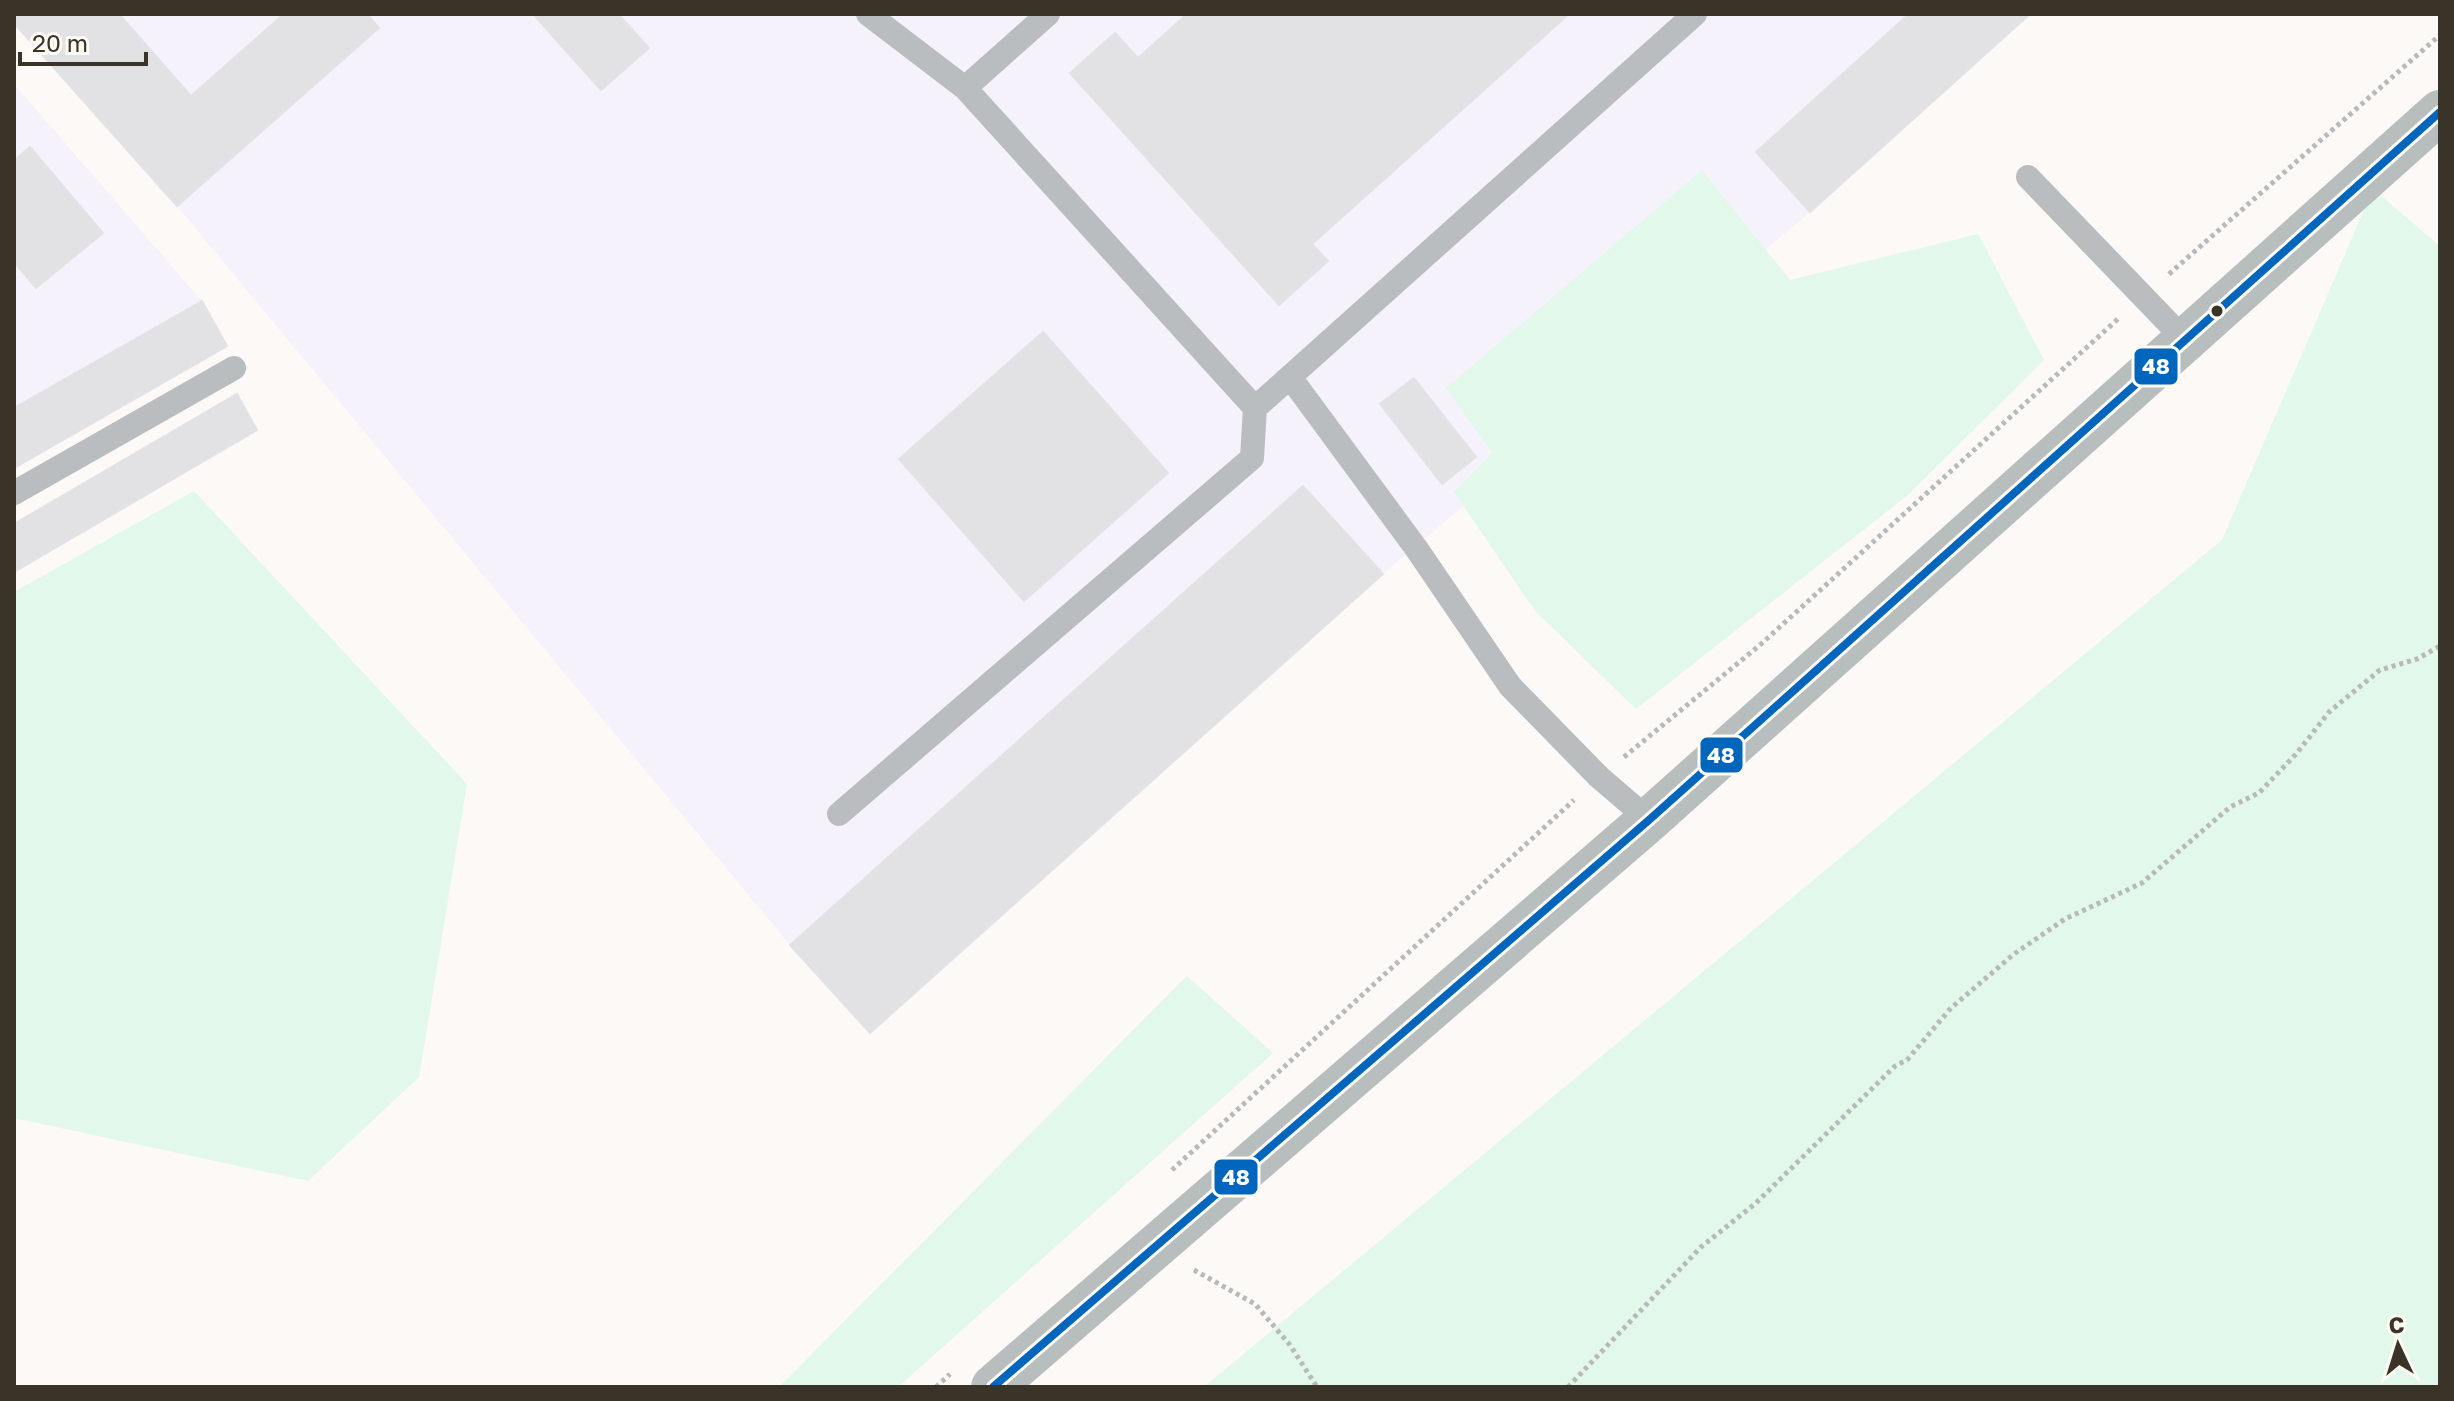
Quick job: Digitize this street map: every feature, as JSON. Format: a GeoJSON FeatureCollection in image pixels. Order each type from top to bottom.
{"type":"FeatureCollection","features":[{"type":"Feature","properties":{"kind":"main road"},"geometry":{"type":"LineString","coordinates":[[976,1376],[1145,1256],[1649,820],[2440,112]]}},
{"type":"Feature","properties":{"kind":"lane"},"geometry":{"type":"LineString","coordinates":[[868,14],[965,88],[1255,408]]}},
{"type":"Feature","properties":{"kind":"lane"},"geometry":{"type":"LineString","coordinates":[[965,88],[1048,14]]}},
{"type":"Feature","properties":{"kind":"lane"},"geometry":{"type":"LineString","coordinates":[[839,814],[1252,458],[1255,408],[1695,14]]}},
{"type":"Feature","properties":{"kind":"lane"},"geometry":{"type":"LineString","coordinates":[[2028,177],[2184,339]]}},
{"type":"Feature","properties":{"kind":"lane"},"geometry":{"type":"LineString","coordinates":[[14,493],[234,368]]}},
{"type":"Feature","properties":{"kind":"lane"},"geometry":{"type":"LineString","coordinates":[[1290,377],[1416,548],[1510,686],[1599,777],[1649,820]]}},
{"type":"Feature","properties":{"kind":"path"},"geometry":{"type":"LineString","coordinates":[[1169,1173],[1599,777],[1760,645],[2143,296],[2440,35]]}},
{"type":"Feature","properties":{"kind":"path"},"geometry":{"type":"LineString","coordinates":[[1568,1387],[1701,1247],[1756,1203],[1895,1066],[1907,1060],[1951,1008],[1981,982],[2065,919],[2142,883],[2230,807],[2259,793],[2297,753],[2329,712],[2380,670],[2417,659],[2440,646]]}},
{"type":"Feature","properties":{"kind":"path"},"geometry":{"type":"LineString","coordinates":[[1145,1256],[1196,1270],[1255,1304],[1297,1354],[1317,1387]]}},
{"type":"Feature","properties":{"kind":"path"},"geometry":{"type":"LineString","coordinates":[[936,1387],[976,1376]]}},
{"type":"Feature","properties":{"kind":"shaded area"},"geometry":{"type":"Polygon","coordinates":[[[14,14],[2030,14],[1810,212],[1383,574],[870,1033],[790,945],[177,206],[14,23],[14,14]]]}},
{"type":"Feature","properties":{"kind":"shaded area"},"geometry":{"type":"Polygon","coordinates":[[[14,84],[202,301],[14,408],[14,84]]]}},
{"type":"Feature","properties":{"kind":"green space"},"geometry":{"type":"Polygon","coordinates":[[[1702,170],[1790,280],[1978,234],[2044,360],[1909,494],[1636,709],[1535,611],[1454,492],[1492,453],[1446,388],[1702,170]]]}},
{"type":"Feature","properties":{"kind":"green space"},"geometry":{"type":"Polygon","coordinates":[[[2373,189],[2440,246],[2440,1387],[1204,1387],[2222,540],[2373,189]]]}},
{"type":"Feature","properties":{"kind":"green space"},"geometry":{"type":"Polygon","coordinates":[[[194,491],[467,784],[419,1077],[308,1181],[14,1118],[14,592],[194,491]]]}},
{"type":"Feature","properties":{"kind":"green space"},"geometry":{"type":"Polygon","coordinates":[[[1187,976],[1273,1053],[898,1387],[779,1387],[1187,976]]]}},
{"type":"Feature","properties":{"kind":"building"},"geometry":{"type":"Polygon","coordinates":[[[14,14],[119,14],[191,96],[284,14],[367,14],[379,28],[177,206],[14,23],[14,14]]]}},
{"type":"Feature","properties":{"kind":"building"},"geometry":{"type":"Polygon","coordinates":[[[533,14],[618,14],[649,48],[601,90],[533,14]]]}},
{"type":"Feature","properties":{"kind":"building"},"geometry":{"type":"Polygon","coordinates":[[[1187,14],[1569,14],[1312,244],[1328,261],[1279,305],[1070,73],[1115,33],[1138,58],[1187,14]]]}},
{"type":"Feature","properties":{"kind":"building"},"geometry":{"type":"Polygon","coordinates":[[[1909,14],[2030,14],[1810,212],[1756,152],[1909,14]]]}},
{"type":"Feature","properties":{"kind":"building"},"geometry":{"type":"Polygon","coordinates":[[[30,147],[103,233],[36,288],[14,262],[14,161],[30,147]]]}},
{"type":"Feature","properties":{"kind":"building"},"geometry":{"type":"Polygon","coordinates":[[[202,301],[227,346],[14,468],[14,408],[202,301]]]}},
{"type":"Feature","properties":{"kind":"building"},"geometry":{"type":"Polygon","coordinates":[[[1043,332],[1168,473],[1024,601],[899,459],[1043,332]]]}},
{"type":"Feature","properties":{"kind":"building"},"geometry":{"type":"Polygon","coordinates":[[[1414,378],[1476,457],[1442,484],[1380,404],[1414,378]]]}},
{"type":"Feature","properties":{"kind":"building"},"geometry":{"type":"Polygon","coordinates":[[[237,394],[257,430],[14,572],[14,524],[237,394]]]}},
{"type":"Feature","properties":{"kind":"building"},"geometry":{"type":"Polygon","coordinates":[[[1303,486],[1383,574],[870,1033],[790,945],[1303,486]]]}},
{"type":"Feature","properties":{"kind":"transit line","name":"48"},"geometry":{"type":"LineString","coordinates":[[993,1387],[1649,820],[2440,112]]}}]}
